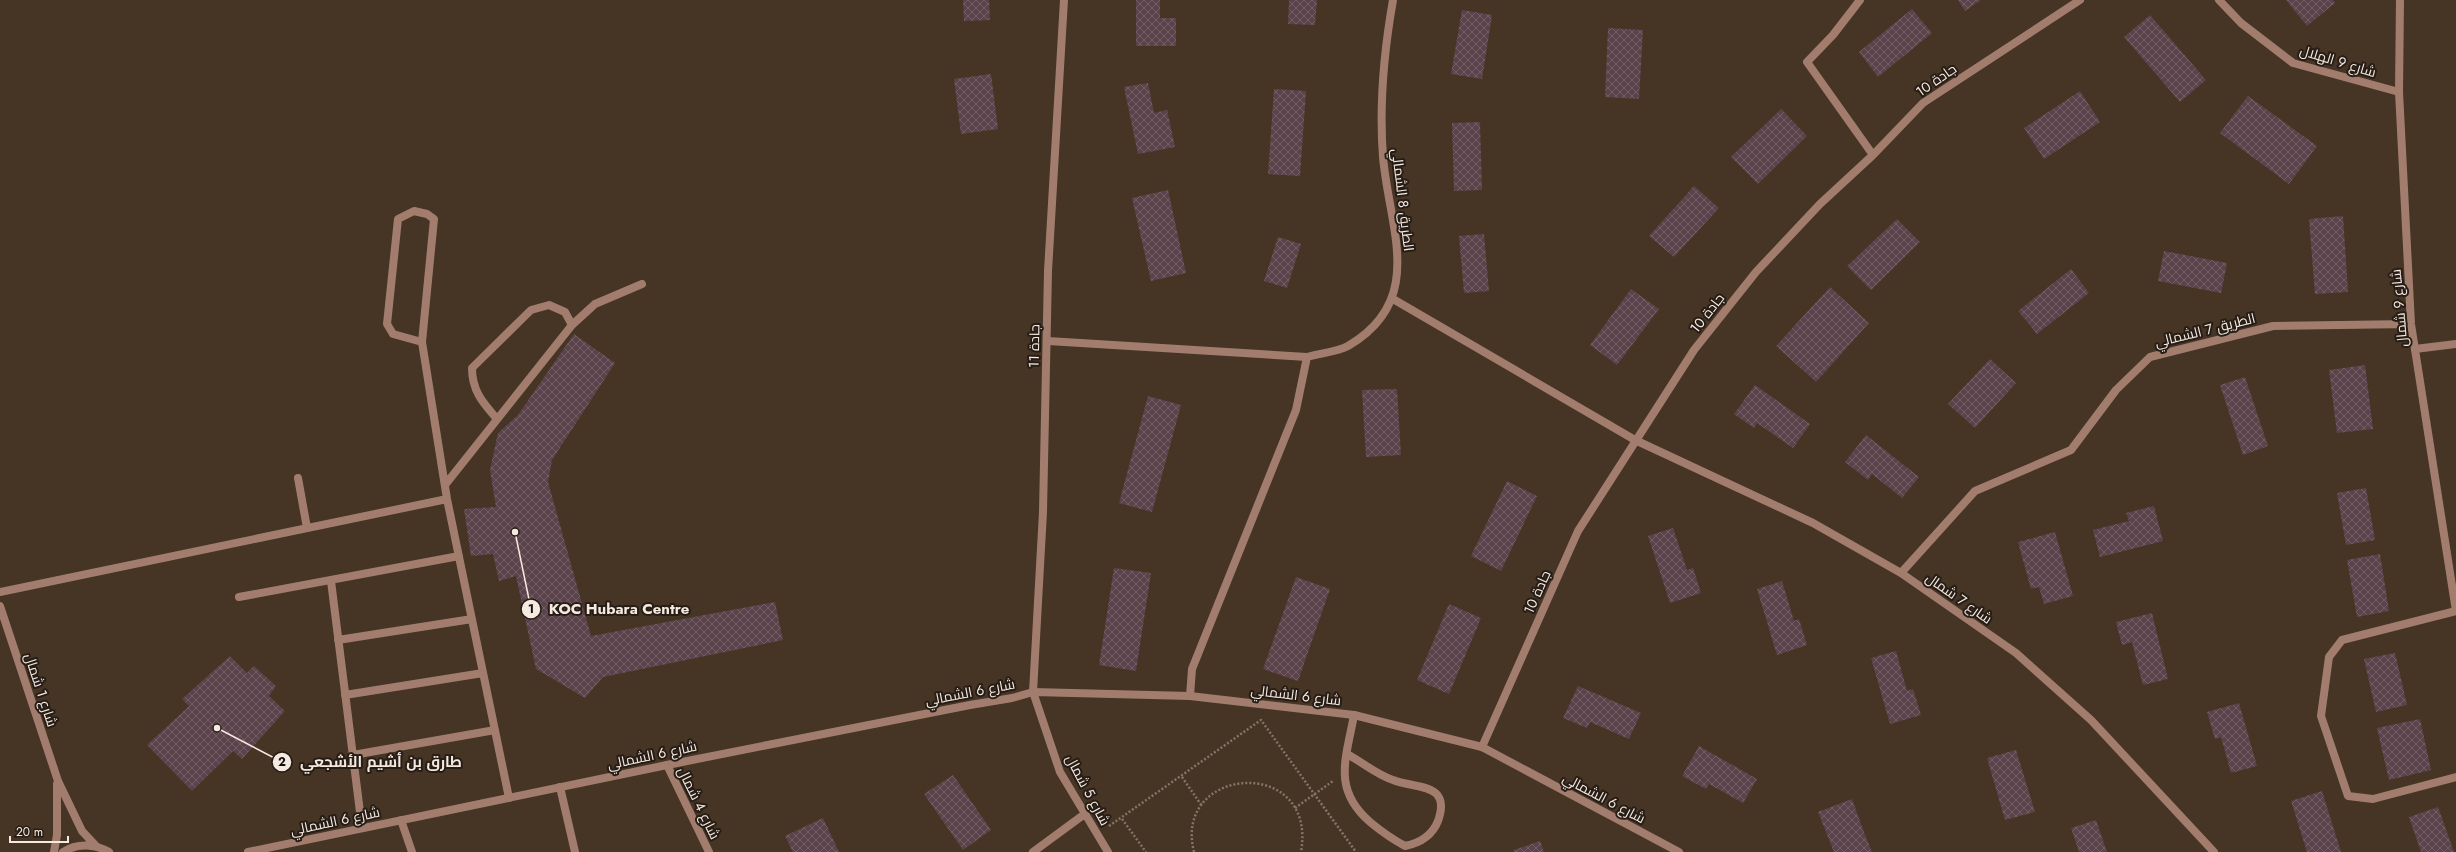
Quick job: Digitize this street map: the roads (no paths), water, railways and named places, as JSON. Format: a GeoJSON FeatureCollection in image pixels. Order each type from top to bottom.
{"type":"FeatureCollection","features":[{"type":"Feature","properties":{"kind":"street","name":"جادة 11"},"geometry":{"type":"LineString","coordinates":[[1033,692],[1043,512],[1048,341],[1048,271],[1064,0]]}},
{"type":"Feature","properties":{"kind":"street","name":"الطريق 8 الشمالي"},"geometry":{"type":"LineString","coordinates":[[1048,341],[1307,357],[1347,346],[1374,327],[1393,299],[1398,257],[1383,157],[1384,51],[1393,0]]}},
{"type":"Feature","properties":{"kind":"street"},"geometry":{"type":"LineString","coordinates":[[1860,0],[1833,36],[1807,62],[1873,155]]}},
{"type":"Feature","properties":{"kind":"street","name":"جادة 10"},"geometry":{"type":"LineString","coordinates":[[1482,747],[1578,531],[1694,350],[1756,272],[1820,204],[1873,155],[1923,103],[2080,0]]}},
{"type":"Feature","properties":{"kind":"street","name":"شارع 9 الهلال"},"geometry":{"type":"LineString","coordinates":[[2219,0],[2241,23],[2293,63],[2399,92]]}},
{"type":"Feature","properties":{"kind":"street","name":"شارع 9 شمال"},"geometry":{"type":"LineString","coordinates":[[2400,0],[2399,92],[2411,324],[2456,611]]}},
{"type":"Feature","properties":{"kind":"street"},"geometry":{"type":"LineString","coordinates":[[422,342],[393,334],[387,324],[398,219],[414,211],[427,214],[434,219],[422,342],[445,485],[509,798]]}},
{"type":"Feature","properties":{"kind":"street"},"geometry":{"type":"LineString","coordinates":[[445,485],[572,325],[595,304],[642,284]]}},
{"type":"Feature","properties":{"kind":"street","name":"شارع 7 شمال"},"geometry":{"type":"LineString","coordinates":[[1393,299],[1635,440],[1813,523],[1901,574],[2016,653],[2091,720],[2214,852]]}},
{"type":"Feature","properties":{"kind":"street"},"geometry":{"type":"LineString","coordinates":[[497,419],[480,399],[472,383],[472,368],[532,310],[549,305],[564,312],[572,325]]}},
{"type":"Feature","properties":{"kind":"street","name":"الطريق 7 الشمالي"},"geometry":{"type":"LineString","coordinates":[[1901,574],[1975,491],[2071,450],[2116,390],[2150,357],[2273,326],[2411,324]]}},
{"type":"Feature","properties":{"kind":"street"},"geometry":{"type":"LineString","coordinates":[[2415,349],[2456,344]]}},
{"type":"Feature","properties":{"kind":"street"},"geometry":{"type":"LineString","coordinates":[[1190,696],[1192,670],[1296,410],[1307,357]]}},
{"type":"Feature","properties":{"kind":"street"},"geometry":{"type":"LineString","coordinates":[[298,478],[307,528]]}},
{"type":"Feature","properties":{"kind":"street"},"geometry":{"type":"LineString","coordinates":[[0,592],[448,499]]}},
{"type":"Feature","properties":{"kind":"street"},"geometry":{"type":"LineString","coordinates":[[238,597],[331,582],[459,556]]}},
{"type":"Feature","properties":{"kind":"street"},"geometry":{"type":"LineString","coordinates":[[331,582],[362,828]]}},
{"type":"Feature","properties":{"kind":"street","name":"شارع 1 شمال"},"geometry":{"type":"LineString","coordinates":[[0,606],[58,781],[82,832],[96,846]]}},
{"type":"Feature","properties":{"kind":"street"},"geometry":{"type":"LineString","coordinates":[[2456,611],[2342,640],[2328,657],[2321,716],[2348,796],[2373,799],[2456,777]]}},
{"type":"Feature","properties":{"kind":"street"},"geometry":{"type":"LineString","coordinates":[[338,640],[472,619]]}},
{"type":"Feature","properties":{"kind":"street"},"geometry":{"type":"LineString","coordinates":[[345,695],[483,673]]}},
{"type":"Feature","properties":{"kind":"street","name":"شارع 6 الشمالي"},"geometry":{"type":"LineString","coordinates":[[248,852],[667,764],[1012,698],[1033,692],[1190,696],[1354,715],[1482,747],[1679,852]]}},
{"type":"Feature","properties":{"kind":"street","name":"شارع 5 شمال"},"geometry":{"type":"LineString","coordinates":[[1033,692],[1060,772],[1086,813],[1096,834],[1108,852]]}},
{"type":"Feature","properties":{"kind":"street"},"geometry":{"type":"LineString","coordinates":[[1347,754],[1393,780],[1427,788],[1438,795],[1440,808],[1436,826],[1423,840],[1405,849],[1389,838],[1356,810],[1350,799],[1345,776],[1347,754],[1354,715]]}},
{"type":"Feature","properties":{"kind":"street"},"geometry":{"type":"LineString","coordinates":[[352,755],[495,730]]}},
{"type":"Feature","properties":{"kind":"street","name":"شارع 4 شمال"},"geometry":{"type":"LineString","coordinates":[[667,764],[709,852]]}},
{"type":"Feature","properties":{"kind":"street","name":"شارع 1 شمال"},"geometry":{"type":"LineString","coordinates":[[54,852],[57,835],[58,781]]}},
{"type":"Feature","properties":{"kind":"street"},"geometry":{"type":"LineString","coordinates":[[560,787],[575,852]]}},
{"type":"Feature","properties":{"kind":"street"},"geometry":{"type":"LineString","coordinates":[[1033,852],[1086,813]]}},
{"type":"Feature","properties":{"kind":"street"},"geometry":{"type":"LineString","coordinates":[[401,820],[412,852]]}},
{"type":"Feature","properties":{"kind":"street"},"geometry":{"type":"LineString","coordinates":[[63,852],[80,846],[96,846],[110,852]]}},
{"type":"Feature","properties":{"kind":"place","name":"KOC Hubara Centre"},"geometry":{"type":"Point","coordinates":[515,532]}},
{"type":"Feature","properties":{"kind":"place","name":"طارق بن أشيم الأشجعي"},"geometry":{"type":"Point","coordinates":[217,728]}}]}
